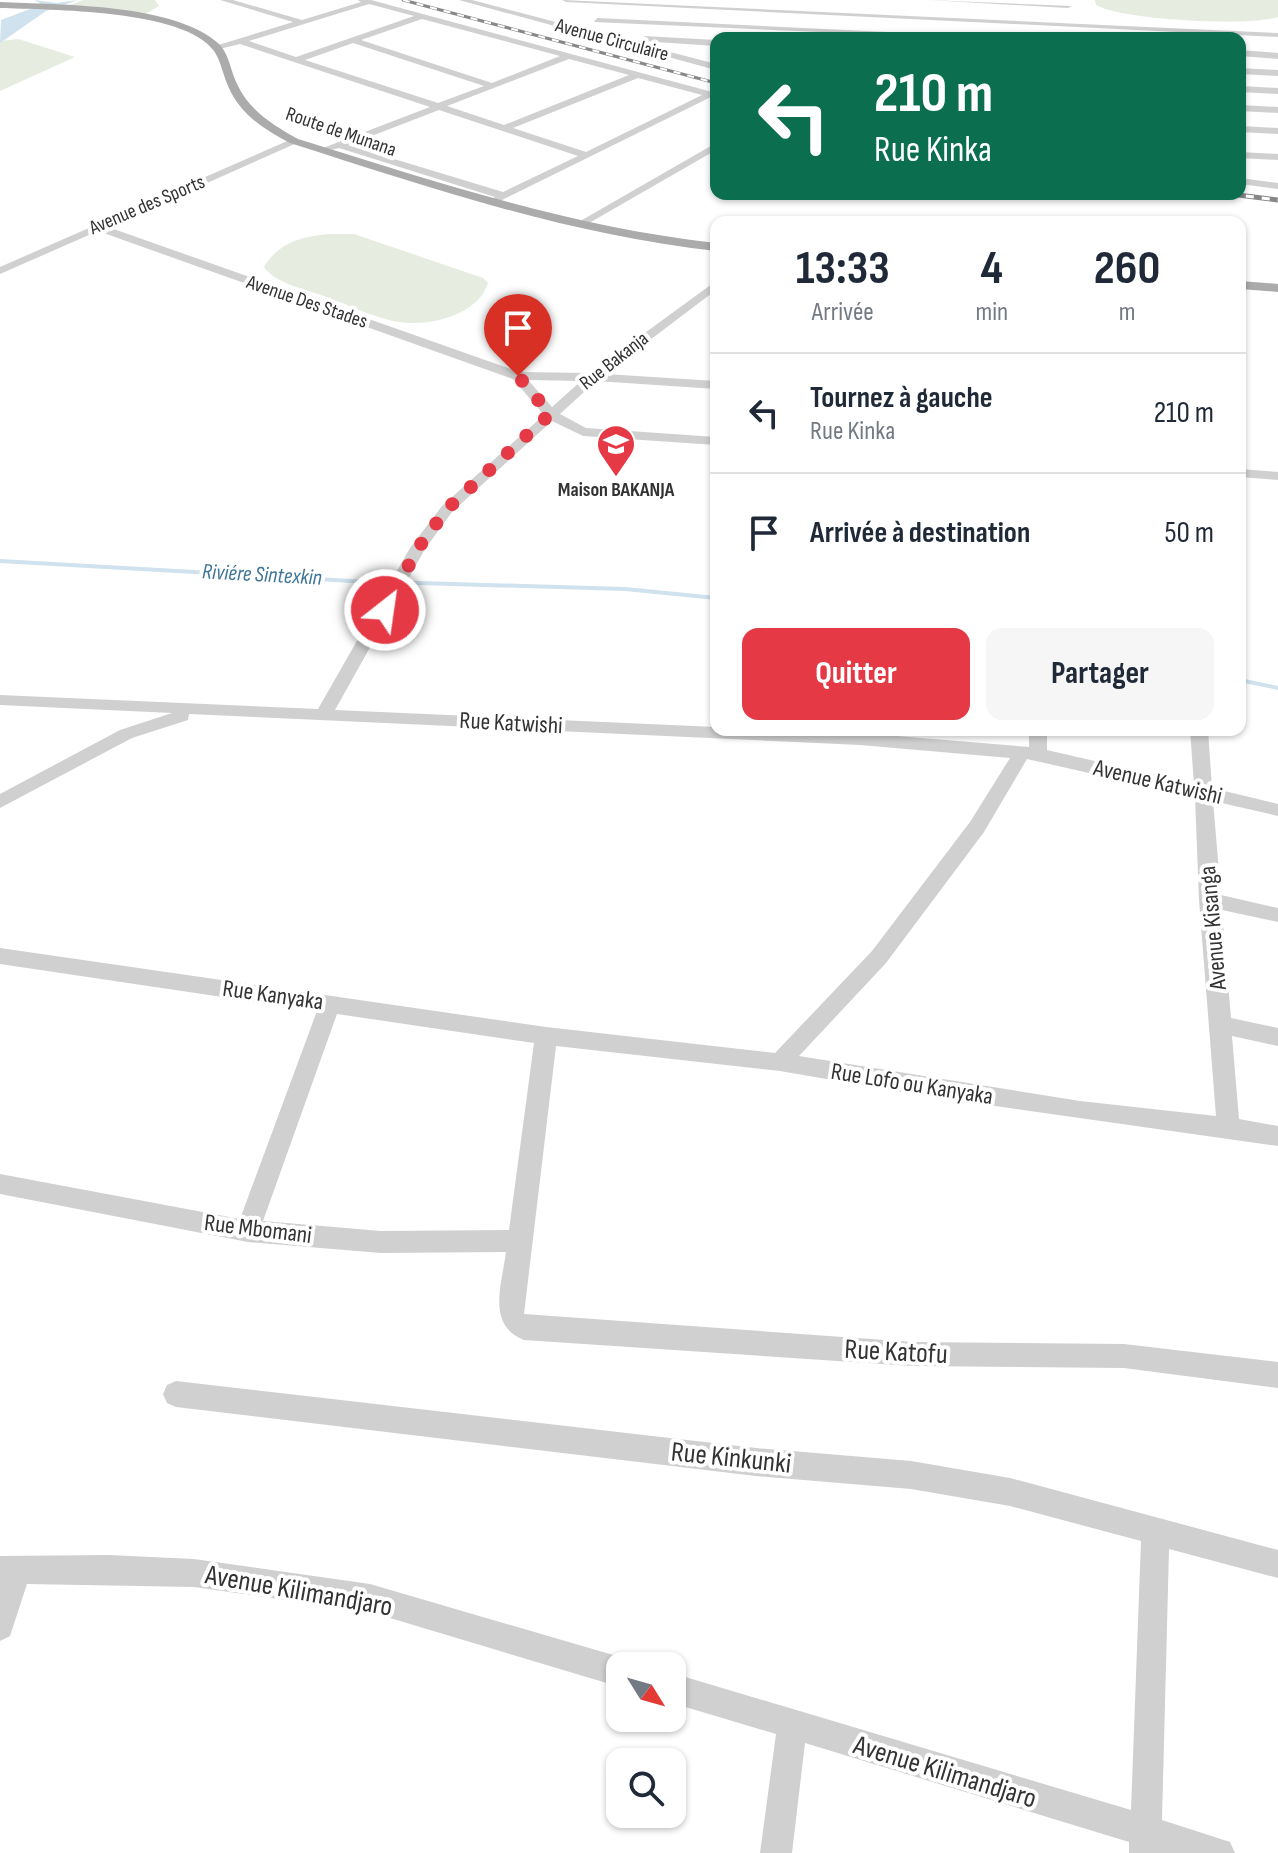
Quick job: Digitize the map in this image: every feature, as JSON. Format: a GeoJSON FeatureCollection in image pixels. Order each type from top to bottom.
{"type":"FeatureCollection","features":[{"type":"Feature","properties":{"kind":"main road"},"geometry":{"type":"LineString","coordinates":[[0,5],[119,13],[169,23],[206,38],[218,48]]}},
{"type":"Feature","properties":{"kind":"main road","name":"Route de Munana"},"geometry":{"type":"LineString","coordinates":[[218,48],[238,99],[248,112],[262,125],[294,141],[580,224],[677,244],[710,247]]}},
{"type":"Feature","properties":{"kind":"main road"},"geometry":{"type":"LineString","coordinates":[[1246,285],[1278,288]]}},
{"type":"Feature","properties":{"kind":"street"},"geometry":{"type":"LineString","coordinates":[[228,0],[301,22]]}},
{"type":"Feature","properties":{"kind":"street","name":"Avenue Circulaire"},"geometry":{"type":"LineString","coordinates":[[463,0],[710,65]]}},
{"type":"Feature","properties":{"kind":"street"},"geometry":{"type":"LineString","coordinates":[[566,0],[1216,32]]}},
{"type":"Feature","properties":{"kind":"street"},"geometry":{"type":"LineString","coordinates":[[832,32],[839,0]]}},
{"type":"Feature","properties":{"kind":"street"},"geometry":{"type":"LineString","coordinates":[[932,0],[1067,3],[1072,32]]}},
{"type":"Feature","properties":{"kind":"street"},"geometry":{"type":"LineString","coordinates":[[218,48],[366,1],[710,95]]}},
{"type":"Feature","properties":{"kind":"street"},"geometry":{"type":"LineString","coordinates":[[590,34],[608,1]]}},
{"type":"Feature","properties":{"kind":"street"},"geometry":{"type":"LineString","coordinates":[[295,60],[423,16]]}},
{"type":"Feature","properties":{"kind":"street"},"geometry":{"type":"LineString","coordinates":[[597,20],[784,32]]}},
{"type":"Feature","properties":{"kind":"street"},"geometry":{"type":"LineString","coordinates":[[1246,33],[1278,35]]}},
{"type":"Feature","properties":{"kind":"street"},"geometry":{"type":"LineString","coordinates":[[603,38],[710,43]]}},
{"type":"Feature","properties":{"kind":"street"},"geometry":{"type":"LineString","coordinates":[[240,41],[589,156]]}},
{"type":"Feature","properties":{"kind":"street"},"geometry":{"type":"LineString","coordinates":[[355,41],[491,85]]}},
{"type":"Feature","properties":{"kind":"street"},"geometry":{"type":"LineString","coordinates":[[1246,53],[1278,56]]}},
{"type":"Feature","properties":{"kind":"street"},"geometry":{"type":"LineString","coordinates":[[326,150],[569,56]]}},
{"type":"Feature","properties":{"kind":"street"},"geometry":{"type":"LineString","coordinates":[[1246,71],[1278,73]]}},
{"type":"Feature","properties":{"kind":"street"},"geometry":{"type":"LineString","coordinates":[[505,128],[637,75]]}},
{"type":"Feature","properties":{"kind":"street"},"geometry":{"type":"LineString","coordinates":[[1246,89],[1278,91]]}},
{"type":"Feature","properties":{"kind":"street"},"geometry":{"type":"LineString","coordinates":[[339,145],[499,199],[710,97]]}},
{"type":"Feature","properties":{"kind":"street"},"geometry":{"type":"LineString","coordinates":[[1246,108],[1278,110]]}},
{"type":"Feature","properties":{"kind":"street"},"geometry":{"type":"LineString","coordinates":[[1246,129],[1278,131]]}},
{"type":"Feature","properties":{"kind":"street","name":"Avenue des Sports"},"geometry":{"type":"LineString","coordinates":[[0,271],[294,141]]}},
{"type":"Feature","properties":{"kind":"street"},"geometry":{"type":"LineString","coordinates":[[580,224],[710,149]]}},
{"type":"Feature","properties":{"kind":"street"},"geometry":{"type":"LineString","coordinates":[[1246,155],[1278,157]]}},
{"type":"Feature","properties":{"kind":"street"},"geometry":{"type":"LineString","coordinates":[[1246,182],[1278,186]]}},
{"type":"Feature","properties":{"kind":"street","name":"Avenue Des Stades"},"geometry":{"type":"LineString","coordinates":[[96,227],[518,376]]}},
{"type":"Feature","properties":{"kind":"street","name":"Rue Bakanja"},"geometry":{"type":"LineString","coordinates":[[323,715],[418,548],[447,509],[593,377],[710,289]]}},
{"type":"Feature","properties":{"kind":"street"},"geometry":{"type":"LineString","coordinates":[[518,376],[710,385]]}},
{"type":"Feature","properties":{"kind":"street"},"geometry":{"type":"LineString","coordinates":[[518,376],[550,414],[583,432],[710,441]]}},
{"type":"Feature","properties":{"kind":"street"},"geometry":{"type":"LineString","coordinates":[[1246,473],[1278,476]]}},
{"type":"Feature","properties":{"kind":"street","name":"Rue Katwishi"},"geometry":{"type":"LineString","coordinates":[[0,700],[710,732]]}},
{"type":"Feature","properties":{"kind":"street"},"geometry":{"type":"LineString","coordinates":[[0,802],[126,734],[197,711]]}},
{"type":"Feature","properties":{"kind":"street","name":"Rue Katwishi"},"geometry":{"type":"LineString","coordinates":[[793,736],[1030,753]]}},
{"type":"Feature","properties":{"kind":"street"},"geometry":{"type":"LineString","coordinates":[[780,1062],[879,957],[1030,753],[1036,736]]}},
{"type":"Feature","properties":{"kind":"street","name":"Avenue Kisanga"},"geometry":{"type":"LineString","coordinates":[[1199,736],[1228,1127]]}},
{"type":"Feature","properties":{"kind":"street","name":"Avenue Katwishi"},"geometry":{"type":"LineString","coordinates":[[1030,753],[1278,810]]}},
{"type":"Feature","properties":{"kind":"street"},"geometry":{"type":"LineString","coordinates":[[1209,900],[1278,915]]}},
{"type":"Feature","properties":{"kind":"street","name":"Rue Kanyaka"},"geometry":{"type":"LineString","coordinates":[[0,956],[546,1036]]}},
{"type":"Feature","properties":{"kind":"street"},"geometry":{"type":"LineString","coordinates":[[248,1231],[330,1003]]}},
{"type":"Feature","properties":{"kind":"street"},"geometry":{"type":"LineString","coordinates":[[1222,1025],[1278,1037]]}},
{"type":"Feature","properties":{"kind":"street"},"geometry":{"type":"LineString","coordinates":[[519,1241],[546,1036]]}},
{"type":"Feature","properties":{"kind":"street","name":"Rue Lofo ou Kanyaka"},"geometry":{"type":"LineString","coordinates":[[546,1036],[780,1062],[1080,1110],[1228,1127],[1278,1136]]}},
{"type":"Feature","properties":{"kind":"street","name":"Rue Mbomani"},"geometry":{"type":"LineString","coordinates":[[0,1184],[248,1231],[381,1242],[519,1241]]}},
{"type":"Feature","properties":{"kind":"street","name":"Rue Katofu"},"geometry":{"type":"LineString","coordinates":[[519,1241],[511,1312],[515,1322],[524,1328],[913,1354],[1124,1356],[1278,1375]]}},
{"type":"Feature","properties":{"kind":"street","name":"Rue Kinkunki"},"geometry":{"type":"LineString","coordinates":[[176,1394],[756,1462],[911,1475],[1010,1492],[1278,1564]]}},
{"type":"Feature","properties":{"kind":"street"},"geometry":{"type":"LineString","coordinates":[[1145,1842],[1155,1530]]}},
{"type":"Feature","properties":{"kind":"street","name":"Avenue Kilimandjaro"},"geometry":{"type":"LineString","coordinates":[[9,1570],[109,1569],[194,1573],[370,1598],[606,1668]]}},
{"type":"Feature","properties":{"kind":"street"},"geometry":{"type":"LineString","coordinates":[[0,1626],[9,1570]]}},
{"type":"Feature","properties":{"kind":"street","name":"Avenue Kilimandjaro"},"geometry":{"type":"LineString","coordinates":[[686,1693],[1145,1842],[1219,1853]]}},
{"type":"Feature","properties":{"kind":"street"},"geometry":{"type":"LineString","coordinates":[[776,1853],[792,1727]]}},
{"type":"Feature","properties":{"kind":"shaded area"},"geometry":{"type":"Polygon","coordinates":[[[83,0],[155,0],[159,6],[144,15],[65,7],[83,0]]]}},
{"type":"Feature","properties":{"kind":"shaded area"},"geometry":{"type":"Polygon","coordinates":[[[1095,0],[1278,0],[1278,17],[1215,22],[1158,18],[1110,10],[1096,5],[1095,0]]]}},
{"type":"Feature","properties":{"kind":"shaded area"},"geometry":{"type":"Polygon","coordinates":[[[18,39],[75,57],[0,91],[0,41],[18,39]]]}},
{"type":"Feature","properties":{"kind":"shaded area"},"geometry":{"type":"Polygon","coordinates":[[[354,234],[483,278],[488,283],[482,295],[462,312],[434,321],[406,323],[376,316],[291,285],[276,278],[264,267],[284,246],[311,236],[354,234]]]}},
{"type":"Feature","properties":{"kind":"water"},"geometry":{"type":"Polygon","coordinates":[[[34,0],[57,3],[78,0],[46,11],[0,43],[1,20],[38,6],[40,3],[34,0]]]}},
{"type":"Feature","properties":{"kind":"waterway","name":"Riviére Sintexkin"},"geometry":{"type":"LineString","coordinates":[[0,561],[352,581],[625,589],[710,597]]}},
{"type":"Feature","properties":{"kind":"waterway","name":"Riviére Sintexkin"},"geometry":{"type":"LineString","coordinates":[[1246,681],[1278,688]]}},
{"type":"Feature","properties":{"kind":"railway"},"geometry":{"type":"LineString","coordinates":[[403,0],[710,81]]}},
{"type":"Feature","properties":{"kind":"railway"},"geometry":{"type":"LineString","coordinates":[[1246,196],[1278,200]]}},
{"type":"Feature","properties":{"kind":"place","name":"Maison BAKANJA"},"geometry":{"type":"Point","coordinates":[616,478]}},
{"type":"Feature","properties":{"kind":"route"},"geometry":{"type":"LineString","coordinates":[[385,610],[418,548],[447,509],[550,414],[518,376]]}}]}
